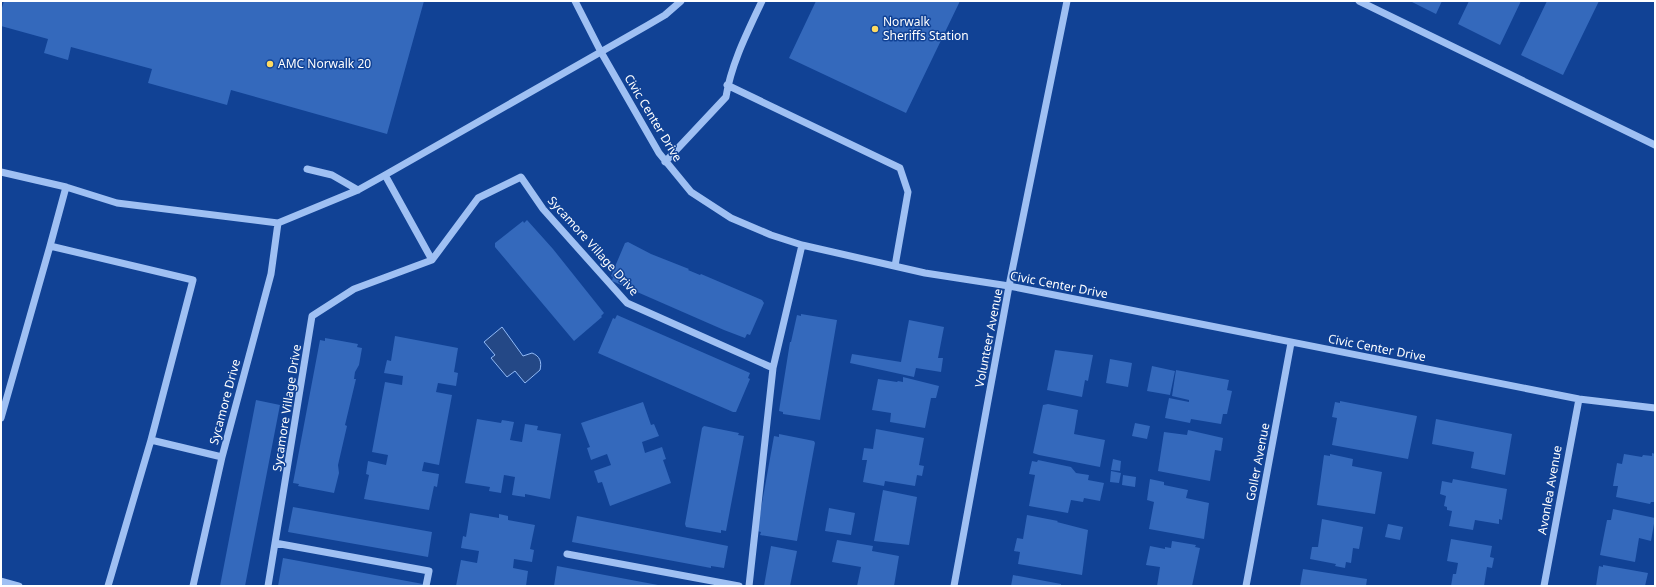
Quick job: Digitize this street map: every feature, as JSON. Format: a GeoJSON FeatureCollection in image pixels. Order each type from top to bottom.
{"type":"FeatureCollection","features":[{"type":"Feature","properties":{"kind":"street","name":"Civic Center Drive"},"geometry":{"type":"LineString","coordinates":[[574,1],[601,52],[665,162],[691,192],[731,218],[770,235],[802,245],[895,266],[1009,286],[1579,399],[1655,408]]}},
{"type":"Feature","properties":{"kind":"street"},"geometry":{"type":"LineString","coordinates":[[1,172],[66,187],[117,203],[278,223],[358,190],[665,15],[680,1]]}},
{"type":"Feature","properties":{"kind":"street"},"geometry":{"type":"LineString","coordinates":[[665,162],[726,97],[727,85],[762,1]]}},
{"type":"Feature","properties":{"kind":"street","name":"Volunteer Avenue"},"geometry":{"type":"LineString","coordinates":[[954,586],[1009,286],[1067,1]]}},
{"type":"Feature","properties":{"kind":"street"},"geometry":{"type":"LineString","coordinates":[[1360,1],[1655,145]]}},
{"type":"Feature","properties":{"kind":"street"},"geometry":{"type":"LineString","coordinates":[[727,85],[900,168],[908,192],[895,266]]}},
{"type":"Feature","properties":{"kind":"street"},"geometry":{"type":"LineString","coordinates":[[307,169],[332,175],[358,190]]}},
{"type":"Feature","properties":{"kind":"street"},"geometry":{"type":"LineString","coordinates":[[385,175],[432,260]]}},
{"type":"Feature","properties":{"kind":"street","name":"Sycamore Village Drive"},"geometry":{"type":"LineString","coordinates":[[268,586],[312,316],[354,289],[432,260],[478,198],[521,177],[543,209],[627,303],[773,368]]}},
{"type":"Feature","properties":{"kind":"street"},"geometry":{"type":"LineString","coordinates":[[1,418],[66,187]]}},
{"type":"Feature","properties":{"kind":"street","name":"Sycamore Drive"},"geometry":{"type":"LineString","coordinates":[[193,586],[222,457],[271,274],[278,223]]}},
{"type":"Feature","properties":{"kind":"street"},"geometry":{"type":"LineString","coordinates":[[749,586],[773,368],[802,245]]}},
{"type":"Feature","properties":{"kind":"street"},"geometry":{"type":"LineString","coordinates":[[50,246],[193,280],[151,440],[108,586]]}},
{"type":"Feature","properties":{"kind":"street","name":"Goller Avenue"},"geometry":{"type":"LineString","coordinates":[[1246,586],[1292,343]]}},
{"type":"Feature","properties":{"kind":"street","name":"Avonlea Avenue"},"geometry":{"type":"LineString","coordinates":[[1544,586],[1579,399]]}},
{"type":"Feature","properties":{"kind":"street"},"geometry":{"type":"LineString","coordinates":[[151,440],[222,457]]}},
{"type":"Feature","properties":{"kind":"street"},"geometry":{"type":"LineString","coordinates":[[275,543],[429,571],[426,586]]}},
{"type":"Feature","properties":{"kind":"street"},"geometry":{"type":"LineString","coordinates":[[567,554],[739,586]]}},
{"type":"Feature","properties":{"kind":"street"},"geometry":{"type":"LineString","coordinates":[[1,581],[19,586]]}},
{"type":"Feature","properties":{"kind":"water"},"geometry":{"type":"Polygon","coordinates":[[[502,327],[523,356],[532,353],[540,360],[540,370],[525,383],[515,371],[507,377],[491,358],[495,355],[484,342],[502,327]]]}},
{"type":"Feature","properties":{"kind":"building","name":"AMC Norwalk 20"},"geometry":{"type":"Polygon","coordinates":[[[4,1],[424,1],[387,134],[231,90],[227,105],[148,83],[152,69],[71,47],[68,60],[44,53],[48,39],[1,26],[1,11],[4,1]]]}},
{"type":"Feature","properties":{"kind":"building","name":"Norwalk Sheriffs Station"},"geometry":{"type":"Polygon","coordinates":[[[816,1],[960,1],[906,113],[789,58],[816,1]]]}},
{"type":"Feature","properties":{"kind":"building"},"geometry":{"type":"Polygon","coordinates":[[[1410,1],[1442,1],[1436,14],[1410,1]]]}},
{"type":"Feature","properties":{"kind":"building"},"geometry":{"type":"Polygon","coordinates":[[[1469,1],[1521,1],[1500,45],[1458,24],[1469,1]]]}},
{"type":"Feature","properties":{"kind":"building"},"geometry":{"type":"Polygon","coordinates":[[[1547,1],[1599,1],[1563,75],[1521,55],[1547,1]]]}},
{"type":"Feature","properties":{"kind":"building"},"geometry":{"type":"Polygon","coordinates":[[[527,220],[553,249],[604,313],[601,316],[602,317],[574,341],[495,247],[495,243],[523,221],[524,223],[527,220]]]}},
{"type":"Feature","properties":{"kind":"building"},"geometry":{"type":"Polygon","coordinates":[[[628,242],[651,254],[762,300],[764,303],[750,335],[747,334],[745,338],[724,330],[612,281],[613,277],[611,276],[625,243],[628,242]]]}},
{"type":"Feature","properties":{"kind":"building"},"geometry":{"type":"Polygon","coordinates":[[[801,314],[837,320],[820,420],[783,414],[783,412],[779,411],[790,342],[797,315],[801,316],[801,314]]]}},
{"type":"Feature","properties":{"kind":"building"},"geometry":{"type":"Polygon","coordinates":[[[617,315],[750,373],[748,378],[750,379],[736,412],[598,353],[613,318],[615,319],[617,315]]]}},
{"type":"Feature","properties":{"kind":"building"},"geometry":{"type":"Polygon","coordinates":[[[909,320],[944,327],[938,358],[943,358],[941,372],[916,368],[914,377],[850,363],[852,354],[901,362],[909,320]]]}},
{"type":"Feature","properties":{"kind":"building"},"geometry":{"type":"Polygon","coordinates":[[[395,336],[458,348],[454,372],[458,373],[456,386],[438,383],[436,392],[452,395],[439,465],[424,462],[422,471],[439,474],[437,487],[434,486],[429,510],[364,499],[369,475],[366,474],[368,461],[386,465],[388,455],[372,452],[385,382],[402,385],[403,376],[384,373],[387,360],[391,361],[395,336]]]}},
{"type":"Feature","properties":{"kind":"building"},"geometry":{"type":"Polygon","coordinates":[[[325,338],[358,344],[357,347],[362,348],[359,365],[355,372],[354,379],[356,379],[345,425],[347,426],[338,465],[339,473],[334,493],[298,486],[299,484],[293,483],[320,340],[325,341],[325,338]]]}},
{"type":"Feature","properties":{"kind":"building"},"geometry":{"type":"Polygon","coordinates":[[[1055,350],[1093,355],[1088,381],[1085,380],[1082,397],[1047,390],[1055,350]]]}},
{"type":"Feature","properties":{"kind":"building"},"geometry":{"type":"Polygon","coordinates":[[[1110,359],[1132,363],[1128,387],[1106,383],[1110,359]]]}},
{"type":"Feature","properties":{"kind":"building"},"geometry":{"type":"Polygon","coordinates":[[[1152,366],[1175,371],[1170,395],[1147,391],[1152,366]]]}},
{"type":"Feature","properties":{"kind":"building"},"geometry":{"type":"Polygon","coordinates":[[[1176,370],[1229,380],[1227,390],[1232,391],[1227,414],[1223,414],[1221,424],[1191,419],[1190,423],[1165,418],[1169,398],[1189,402],[1189,400],[1172,396],[1176,370]]]}},
{"type":"Feature","properties":{"kind":"building"},"geometry":{"type":"Polygon","coordinates":[[[903,377],[939,386],[936,398],[931,398],[925,428],[890,422],[891,413],[872,410],[878,379],[903,382],[903,377]]]}},
{"type":"Feature","properties":{"kind":"building"},"geometry":{"type":"Polygon","coordinates":[[[256,400],[280,405],[245,586],[220,586],[256,400]]]}},
{"type":"Feature","properties":{"kind":"building"},"geometry":{"type":"Polygon","coordinates":[[[1340,401],[1417,416],[1408,459],[1332,445],[1337,418],[1332,417],[1335,402],[1340,403],[1340,401]]]}},
{"type":"Feature","properties":{"kind":"building"},"geometry":{"type":"Polygon","coordinates":[[[643,402],[651,425],[654,424],[659,436],[642,442],[645,453],[662,447],[666,459],[663,460],[671,483],[610,506],[602,482],[598,483],[594,471],[611,465],[607,454],[591,460],[587,448],[590,447],[581,423],[643,402]]]}},
{"type":"Feature","properties":{"kind":"building"},"geometry":{"type":"Polygon","coordinates":[[[1048,404],[1078,410],[1074,434],[1105,440],[1100,467],[1033,453],[1043,405],[1048,404]]]}},
{"type":"Feature","properties":{"kind":"building"},"geometry":{"type":"Polygon","coordinates":[[[477,419],[501,423],[502,420],[514,422],[510,440],[522,442],[525,424],[538,426],[537,430],[561,434],[550,499],[525,494],[525,497],[512,495],[515,477],[504,475],[501,493],[489,491],[490,487],[465,483],[477,419]]]}},
{"type":"Feature","properties":{"kind":"building"},"geometry":{"type":"Polygon","coordinates":[[[1436,419],[1512,434],[1505,475],[1471,468],[1474,452],[1432,444],[1436,419]]]}},
{"type":"Feature","properties":{"kind":"building"},"geometry":{"type":"Polygon","coordinates":[[[1135,423],[1150,426],[1147,439],[1132,436],[1135,423]]]}},
{"type":"Feature","properties":{"kind":"building"},"geometry":{"type":"Polygon","coordinates":[[[704,426],[739,433],[738,435],[744,436],[726,531],[721,530],[721,533],[686,527],[685,524],[702,428],[704,426]]]}},
{"type":"Feature","properties":{"kind":"building"},"geometry":{"type":"Polygon","coordinates":[[[876,429],[924,438],[919,465],[924,466],[922,476],[917,475],[915,486],[885,481],[884,486],[863,482],[867,460],[862,460],[864,448],[873,449],[876,429]]]}},
{"type":"Feature","properties":{"kind":"building"},"geometry":{"type":"Polygon","coordinates":[[[1188,430],[1223,438],[1221,451],[1215,450],[1210,481],[1158,471],[1164,432],[1187,435],[1188,430]]]}},
{"type":"Feature","properties":{"kind":"building"},"geometry":{"type":"Polygon","coordinates":[[[779,434],[814,441],[815,443],[797,541],[760,535],[761,532],[757,531],[774,436],[779,437],[779,434]]]}},
{"type":"Feature","properties":{"kind":"building"},"geometry":{"type":"Polygon","coordinates":[[[1652,453],[1655,454],[1655,502],[1651,502],[1650,504],[1616,497],[1618,486],[1613,486],[1617,463],[1622,464],[1624,454],[1642,457],[1643,455],[1652,456],[1652,453]]]}},
{"type":"Feature","properties":{"kind":"building"},"geometry":{"type":"Polygon","coordinates":[[[1330,454],[1353,459],[1352,466],[1382,472],[1375,514],[1317,505],[1324,455],[1330,456],[1330,454]]]}},
{"type":"Feature","properties":{"kind":"building"},"geometry":{"type":"Polygon","coordinates":[[[1113,459],[1121,461],[1120,471],[1111,470],[1113,459]]]}},
{"type":"Feature","properties":{"kind":"building"},"geometry":{"type":"Polygon","coordinates":[[[1038,460],[1071,467],[1076,473],[1089,475],[1088,480],[1104,483],[1100,501],[1084,498],[1083,502],[1071,500],[1068,513],[1029,506],[1035,475],[1029,474],[1032,461],[1037,462],[1038,460]]]}},
{"type":"Feature","properties":{"kind":"building"},"geometry":{"type":"Polygon","coordinates":[[[1111,471],[1121,473],[1119,483],[1110,482],[1111,471]]]}},
{"type":"Feature","properties":{"kind":"building"},"geometry":{"type":"Polygon","coordinates":[[[1123,475],[1136,477],[1135,487],[1122,485],[1123,475]]]}},
{"type":"Feature","properties":{"kind":"building"},"geometry":{"type":"Polygon","coordinates":[[[1150,479],[1164,482],[1164,485],[1188,490],[1186,498],[1209,503],[1204,539],[1149,529],[1154,502],[1147,500],[1150,479]]]}},
{"type":"Feature","properties":{"kind":"building"},"geometry":{"type":"Polygon","coordinates":[[[1453,479],[1507,489],[1502,520],[1499,519],[1499,524],[1475,520],[1473,530],[1449,526],[1452,511],[1447,510],[1447,507],[1444,506],[1446,496],[1440,494],[1442,481],[1452,483],[1453,479]]]}},
{"type":"Feature","properties":{"kind":"building"},"geometry":{"type":"Polygon","coordinates":[[[883,490],[917,497],[909,545],[874,541],[883,490]]]}},
{"type":"Feature","properties":{"kind":"building"},"geometry":{"type":"Polygon","coordinates":[[[293,507],[432,532],[428,557],[288,532],[293,507]]]}},
{"type":"Feature","properties":{"kind":"building"},"geometry":{"type":"Polygon","coordinates":[[[829,508],[855,513],[851,535],[825,531],[829,508]]]}},
{"type":"Feature","properties":{"kind":"building"},"geometry":{"type":"Polygon","coordinates":[[[1613,509],[1655,518],[1651,541],[1639,538],[1635,562],[1600,555],[1607,520],[1611,520],[1613,509]]]}},
{"type":"Feature","properties":{"kind":"building"},"geometry":{"type":"Polygon","coordinates":[[[470,513],[499,518],[499,514],[508,516],[508,520],[535,525],[530,549],[534,550],[532,562],[514,559],[513,568],[528,571],[526,586],[456,586],[461,560],[477,563],[479,551],[461,548],[463,536],[466,537],[470,513]]]}},
{"type":"Feature","properties":{"kind":"building"},"geometry":{"type":"Polygon","coordinates":[[[1027,515],[1058,521],[1057,522],[1088,530],[1082,575],[1018,564],[1020,552],[1014,551],[1017,538],[1023,539],[1027,515]]]}},
{"type":"Feature","properties":{"kind":"building"},"geometry":{"type":"Polygon","coordinates":[[[577,516],[728,546],[724,568],[711,566],[711,568],[572,542],[577,516]]]}},
{"type":"Feature","properties":{"kind":"building"},"geometry":{"type":"Polygon","coordinates":[[[1322,519],[1363,527],[1359,549],[1353,548],[1351,563],[1346,562],[1345,568],[1335,566],[1336,564],[1310,559],[1312,547],[1318,547],[1322,519]]]}},
{"type":"Feature","properties":{"kind":"building"},"geometry":{"type":"Polygon","coordinates":[[[1388,524],[1403,527],[1400,540],[1385,537],[1388,524]]]}},
{"type":"Feature","properties":{"kind":"building"},"geometry":{"type":"Polygon","coordinates":[[[1451,539],[1492,546],[1490,557],[1494,558],[1492,568],[1487,567],[1484,586],[1451,586],[1453,574],[1456,574],[1458,563],[1447,561],[1451,539]]]}},
{"type":"Feature","properties":{"kind":"building"},"geometry":{"type":"Polygon","coordinates":[[[837,540],[873,546],[872,551],[899,556],[894,586],[857,586],[861,567],[832,562],[837,540]]]}},
{"type":"Feature","properties":{"kind":"building"},"geometry":{"type":"Polygon","coordinates":[[[1172,541],[1196,545],[1195,547],[1200,548],[1192,586],[1157,586],[1160,567],[1146,565],[1150,546],[1165,549],[1165,547],[1171,548],[1172,541]]]}},
{"type":"Feature","properties":{"kind":"building"},"geometry":{"type":"Polygon","coordinates":[[[771,546],[797,551],[790,586],[764,586],[771,546]]]}},
{"type":"Feature","properties":{"kind":"building"},"geometry":{"type":"Polygon","coordinates":[[[283,558],[423,584],[422,586],[278,586],[283,558]]]}},
{"type":"Feature","properties":{"kind":"building"},"geometry":{"type":"Polygon","coordinates":[[[1603,565],[1648,573],[1645,586],[1596,586],[1599,566],[1603,567],[1603,565]]]}},
{"type":"Feature","properties":{"kind":"building"},"geometry":{"type":"Polygon","coordinates":[[[557,566],[658,585],[658,586],[554,586],[557,566]]]}},
{"type":"Feature","properties":{"kind":"building"},"geometry":{"type":"Polygon","coordinates":[[[1303,569],[1367,579],[1366,586],[1300,586],[1303,569]]]}},
{"type":"Feature","properties":{"kind":"building"},"geometry":{"type":"Polygon","coordinates":[[[1013,575],[1061,584],[1061,586],[1011,586],[1013,575]]]}},
{"type":"Feature","properties":{"kind":"place","name":"Norwalk Sheriffs Station"},"geometry":{"type":"Point","coordinates":[875,29]}},
{"type":"Feature","properties":{"kind":"place","name":"AMC Norwalk 20"},"geometry":{"type":"Point","coordinates":[270,64]}}]}
